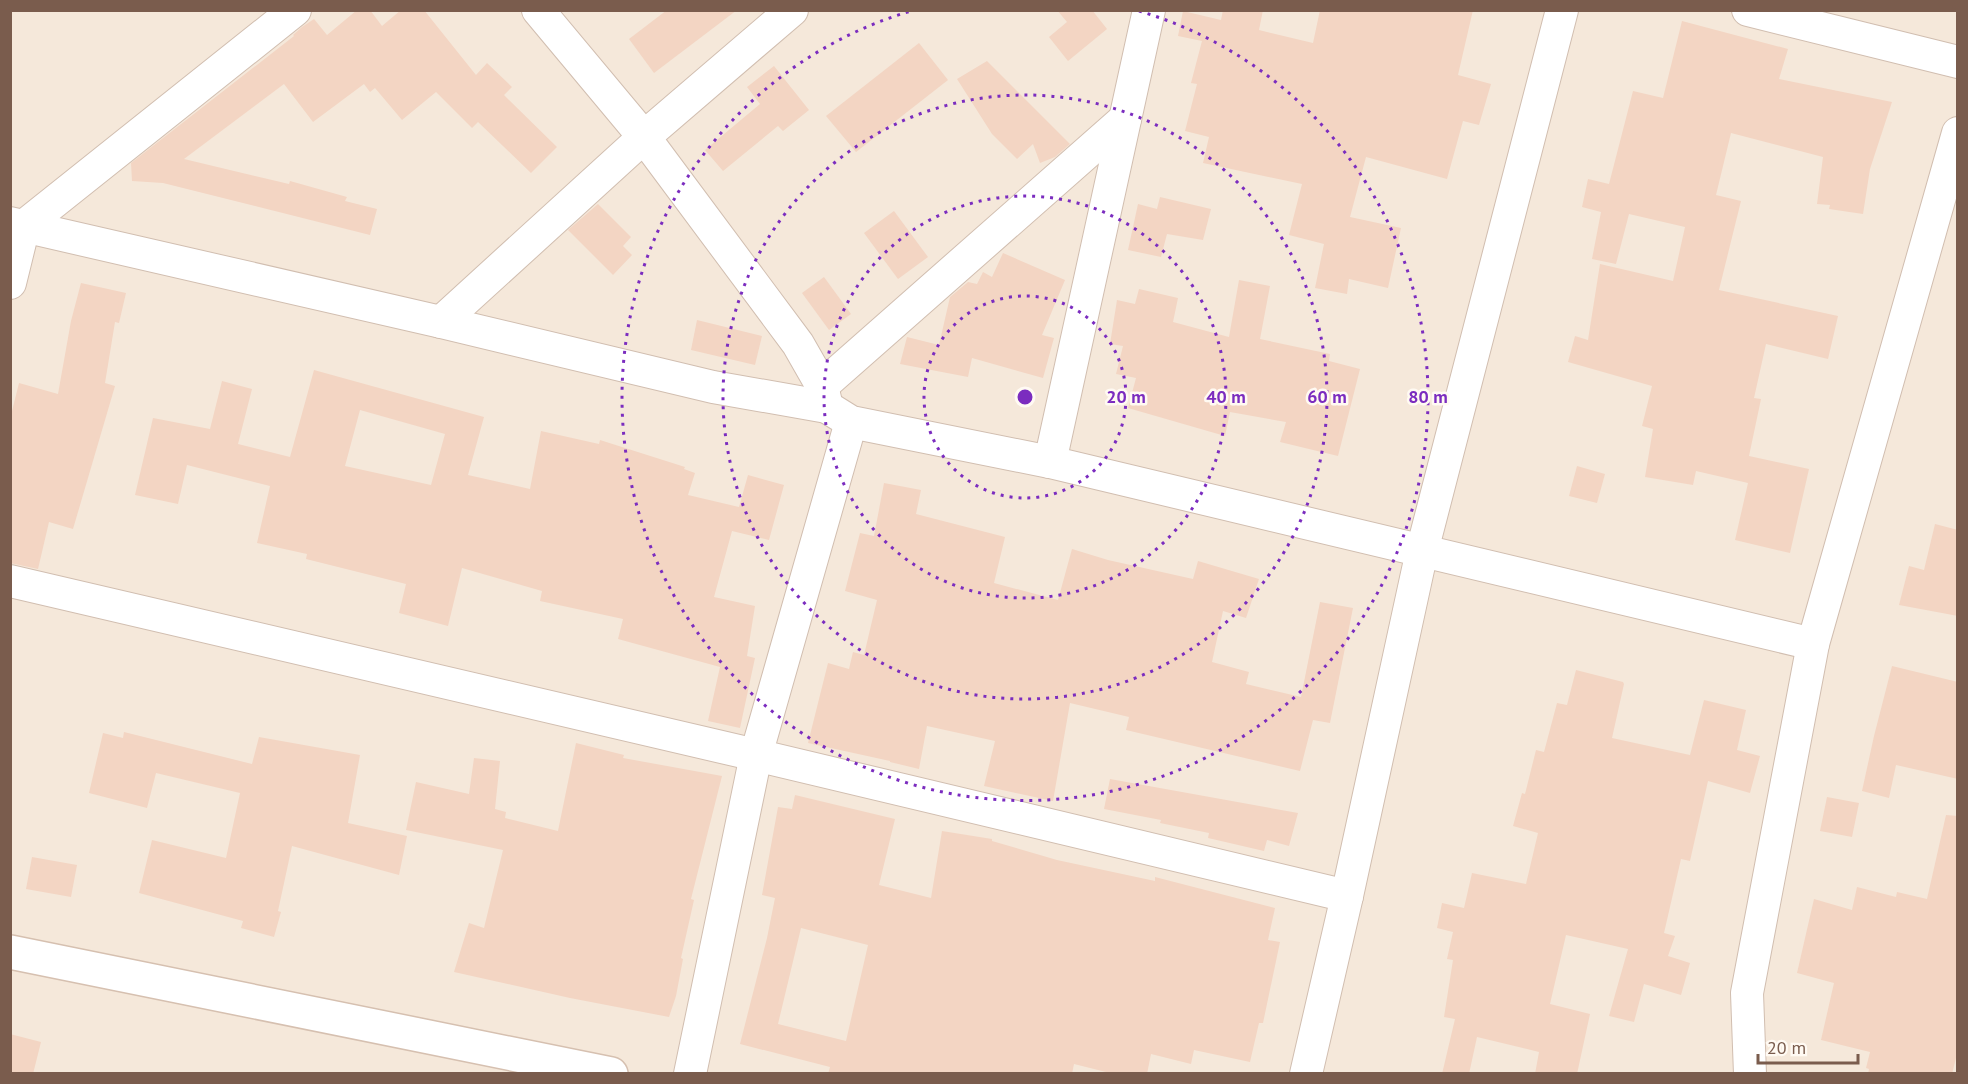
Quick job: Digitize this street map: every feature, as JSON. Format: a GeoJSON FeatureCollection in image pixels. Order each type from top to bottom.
{"type":"FeatureCollection","features":[{"type":"Feature","properties":{"kind":"street"},"geometry":{"type":"LineString","coordinates":[[10,283],[17,224],[296,10]]}},
{"type":"Feature","properties":{"kind":"street"},"geometry":{"type":"LineString","coordinates":[[538,10],[644,137],[798,344],[834,405]]}},
{"type":"Feature","properties":{"kind":"street"},"geometry":{"type":"LineString","coordinates":[[441,322],[644,137],[792,10]]}},
{"type":"Feature","properties":{"kind":"street"},"geometry":{"type":"LineString","coordinates":[[1050,462],[1149,10]]}},
{"type":"Feature","properties":{"kind":"street"},"geometry":{"type":"LineString","coordinates":[[1306,1074],[1422,551],[1562,10]]}},
{"type":"Feature","properties":{"kind":"street"},"geometry":{"type":"LineString","coordinates":[[1748,10],[1958,62]]}},
{"type":"Feature","properties":{"kind":"street"},"geometry":{"type":"LineString","coordinates":[[690,1074],[756,755],[834,405],[1125,119]]}},
{"type":"Feature","properties":{"kind":"street"},"geometry":{"type":"LineString","coordinates":[[1750,1074],[1747,993],[1813,644],[1958,134]]}},
{"type":"Feature","properties":{"kind":"street"},"geometry":{"type":"LineString","coordinates":[[17,224],[713,387],[834,405],[1050,462],[1813,644]]}},
{"type":"Feature","properties":{"kind":"street"},"geometry":{"type":"LineString","coordinates":[[10,581],[1347,896]]}},
{"type":"Feature","properties":{"kind":"street"},"geometry":{"type":"LineString","coordinates":[[10,952],[610,1074]]}},
{"type":"Feature","properties":{"kind":"shaded area"},"geometry":{"type":"Polygon","coordinates":[[[11,11],[1957,11],[1957,1073],[11,1073],[11,11]]]}},
{"type":"Feature","properties":{"kind":"building"},"geometry":{"type":"Polygon","coordinates":[[[357,10],[370,10],[382,26],[401,10],[424,10],[476,75],[487,63],[512,87],[504,95],[557,147],[531,173],[478,122],[472,128],[436,92],[402,120],[375,88],[370,92],[364,84],[313,122],[284,84],[184,159],[289,184],[290,181],[347,197],[345,201],[377,209],[370,235],[163,183],[132,181],[131,163],[294,36],[302,27],[314,19],[327,35],[357,10]]]}},
{"type":"Feature","properties":{"kind":"building"},"geometry":{"type":"Polygon","coordinates":[[[667,10],[737,10],[654,73],[629,39],[667,10]]]}},
{"type":"Feature","properties":{"kind":"building"},"geometry":{"type":"Polygon","coordinates":[[[1057,10],[1092,10],[1107,29],[1068,61],[1049,37],[1067,22],[1057,10]]]}},
{"type":"Feature","properties":{"kind":"building"},"geometry":{"type":"Polygon","coordinates":[[[1223,10],[1263,10],[1259,30],[1313,43],[1320,10],[1473,10],[1458,75],[1491,84],[1479,125],[1463,121],[1447,179],[1366,157],[1350,217],[1401,228],[1388,288],[1349,279],[1347,294],[1315,288],[1324,244],[1289,235],[1302,184],[1203,163],[1209,137],[1185,131],[1197,84],[1191,83],[1202,41],[1178,36],[1183,11],[1221,20],[1223,10]]]}},
{"type":"Feature","properties":{"kind":"building"},"geometry":{"type":"Polygon","coordinates":[[[1682,21],[1788,49],[1779,79],[1892,102],[1870,169],[1863,214],[1829,209],[1830,205],[1817,204],[1823,157],[1731,133],[1716,195],[1741,201],[1719,290],[1838,316],[1828,359],[1766,344],[1754,398],[1761,399],[1749,456],[1809,469],[1790,553],[1735,540],[1748,483],[1696,471],[1693,485],[1645,477],[1653,429],[1642,426],[1652,386],[1568,362],[1575,336],[1588,340],[1600,264],[1673,281],[1685,227],[1629,214],[1616,264],[1592,259],[1601,212],[1582,207],[1588,179],[1609,184],[1633,91],[1663,98],[1682,21]]]}},
{"type":"Feature","properties":{"kind":"building"},"geometry":{"type":"Polygon","coordinates":[[[919,43],[948,80],[856,152],[826,116],[919,43]]]}},
{"type":"Feature","properties":{"kind":"building"},"geometry":{"type":"Polygon","coordinates":[[[987,61],[1070,144],[1055,157],[1040,163],[1033,144],[1017,159],[992,134],[957,79],[987,61]]]}},
{"type":"Feature","properties":{"kind":"building"},"geometry":{"type":"Polygon","coordinates":[[[774,66],[809,110],[783,131],[778,126],[723,171],[705,150],[760,104],[747,87],[774,66]]]}},
{"type":"Feature","properties":{"kind":"building"},"geometry":{"type":"Polygon","coordinates":[[[1160,197],[1211,209],[1203,240],[1167,234],[1161,257],[1128,250],[1138,204],[1157,209],[1160,197]]]}},
{"type":"Feature","properties":{"kind":"building"},"geometry":{"type":"Polygon","coordinates":[[[598,204],[631,237],[623,246],[632,255],[613,275],[568,230],[598,204]]]}},
{"type":"Feature","properties":{"kind":"building"},"geometry":{"type":"Polygon","coordinates":[[[894,211],[928,257],[898,279],[864,233],[894,211]]]}},
{"type":"Feature","properties":{"kind":"building"},"geometry":{"type":"Polygon","coordinates":[[[1003,253],[1065,280],[1042,335],[1054,338],[1043,378],[972,358],[968,377],[900,364],[907,337],[939,345],[950,297],[968,282],[977,284],[983,272],[992,277],[1003,253]]]}},
{"type":"Feature","properties":{"kind":"building"},"geometry":{"type":"Polygon","coordinates":[[[824,277],[851,314],[829,330],[802,293],[824,277]]]}},
{"type":"Feature","properties":{"kind":"building"},"geometry":{"type":"Polygon","coordinates":[[[1239,280],[1270,286],[1260,339],[1330,354],[1329,361],[1360,369],[1338,456],[1280,442],[1286,422],[1230,412],[1225,436],[1128,408],[1136,378],[1116,374],[1123,346],[1110,344],[1117,300],[1135,304],[1139,289],[1178,298],[1173,322],[1229,337],[1239,280]]]}},
{"type":"Feature","properties":{"kind":"building"},"geometry":{"type":"Polygon","coordinates":[[[81,283],[126,293],[119,323],[115,322],[105,383],[115,386],[73,529],[49,522],[38,569],[10,563],[10,419],[19,383],[58,394],[71,321],[81,283]]]}},
{"type":"Feature","properties":{"kind":"building"},"geometry":{"type":"Polygon","coordinates":[[[697,320],[762,336],[755,365],[691,350],[697,320]]]}},
{"type":"Feature","properties":{"kind":"building"},"geometry":{"type":"Polygon","coordinates":[[[314,370],[484,417],[468,475],[530,489],[541,431],[599,444],[600,440],[685,467],[684,469],[695,473],[688,495],[739,507],[748,475],[784,485],[769,540],[732,531],[714,597],[755,606],[747,656],[755,658],[740,728],[708,721],[720,667],[618,639],[623,619],[540,601],[542,591],[462,568],[448,626],[399,613],[406,584],[306,559],[307,554],[257,543],[270,486],[187,465],[178,504],[135,495],[153,418],[210,429],[222,381],[252,389],[238,444],[290,457],[314,370]],[[360,410],[345,466],[431,485],[445,434],[360,410]]]}},
{"type":"Feature","properties":{"kind":"building"},"geometry":{"type":"Polygon","coordinates":[[[1577,466],[1605,474],[1597,503],[1569,496],[1577,466]]]}},
{"type":"Feature","properties":{"kind":"building"},"geometry":{"type":"Polygon","coordinates":[[[884,483],[921,490],[916,514],[1005,537],[994,583],[1058,600],[1072,549],[1108,560],[1193,579],[1198,561],[1259,579],[1246,618],[1223,611],[1212,662],[1249,672],[1246,684],[1301,697],[1320,602],[1353,608],[1330,723],[1313,720],[1300,771],[1126,730],[1129,717],[1070,703],[1053,801],[984,786],[995,741],[927,726],[919,769],[808,743],[828,663],[849,669],[853,652],[864,655],[877,600],[845,591],[860,533],[874,536],[884,483]]]}},
{"type":"Feature","properties":{"kind":"building"},"geometry":{"type":"Polygon","coordinates":[[[1935,524],[1958,530],[1958,616],[1899,605],[1909,566],[1924,570],[1935,524]]]}},
{"type":"Feature","properties":{"kind":"building"},"geometry":{"type":"Polygon","coordinates":[[[1892,666],[1958,682],[1958,779],[1896,765],[1889,798],[1862,791],[1892,666]]]}},
{"type":"Feature","properties":{"kind":"building"},"geometry":{"type":"Polygon","coordinates":[[[1576,670],[1623,682],[1612,738],[1690,755],[1704,700],[1746,710],[1737,750],[1760,756],[1750,793],[1708,781],[1690,861],[1681,859],[1664,933],[1675,936],[1668,956],[1690,963],[1681,995],[1644,984],[1634,1022],[1609,1016],[1628,949],[1566,935],[1550,1004],[1590,1014],[1577,1074],[1535,1074],[1539,1052],[1477,1037],[1469,1074],[1442,1074],[1455,1019],[1444,1017],[1453,960],[1447,959],[1453,932],[1437,928],[1442,903],[1464,908],[1472,873],[1526,884],[1538,833],[1513,826],[1522,793],[1525,794],[1536,750],[1544,752],[1557,703],[1567,705],[1576,670]]]}},
{"type":"Feature","properties":{"kind":"building"},"geometry":{"type":"Polygon","coordinates":[[[124,732],[252,764],[259,737],[360,755],[348,823],[407,836],[399,875],[292,846],[278,911],[281,912],[274,937],[241,928],[243,921],[139,893],[152,840],[226,858],[240,793],[156,773],[147,808],[89,793],[103,733],[123,738],[124,732]]]}},
{"type":"Feature","properties":{"kind":"building"},"geometry":{"type":"Polygon","coordinates":[[[576,743],[624,755],[623,758],[722,776],[691,899],[694,900],[681,958],[683,959],[676,996],[669,1017],[454,972],[469,923],[484,928],[503,850],[406,830],[416,782],[469,794],[474,758],[500,761],[495,809],[506,812],[505,818],[558,831],[576,743]]]}},
{"type":"Feature","properties":{"kind":"building"},"geometry":{"type":"Polygon","coordinates":[[[1110,779],[1298,813],[1289,846],[1267,840],[1264,851],[1208,838],[1209,833],[1160,823],[1161,820],[1104,809],[1110,779]]]}},
{"type":"Feature","properties":{"kind":"building"},"geometry":{"type":"Polygon","coordinates":[[[795,795],[895,819],[879,885],[931,898],[942,831],[992,839],[992,841],[1057,860],[1155,881],[1155,877],[1275,908],[1268,940],[1280,942],[1263,1023],[1259,1023],[1250,1062],[1194,1050],[1191,1064],[1151,1054],[1147,1074],[1114,1074],[1074,1064],[1072,1074],[828,1074],[830,1067],[740,1044],[775,898],[762,895],[778,807],[792,809],[795,795]],[[801,928],[778,1024],[846,1041],[868,945],[801,928]]]}},
{"type":"Feature","properties":{"kind":"building"},"geometry":{"type":"Polygon","coordinates":[[[1827,797],[1859,803],[1852,837],[1820,831],[1827,797]]]}},
{"type":"Feature","properties":{"kind":"building"},"geometry":{"type":"Polygon","coordinates":[[[1946,815],[1958,816],[1958,1050],[1952,1074],[1868,1074],[1869,1069],[1866,1068],[1870,1052],[1821,1040],[1834,983],[1797,973],[1814,899],[1852,910],[1857,887],[1896,897],[1897,892],[1927,899],[1946,815]]]}},
{"type":"Feature","properties":{"kind":"building"},"geometry":{"type":"Polygon","coordinates":[[[32,857],[77,865],[71,897],[26,889],[32,857]]]}},
{"type":"Feature","properties":{"kind":"building"},"geometry":{"type":"Polygon","coordinates":[[[10,1034],[41,1042],[33,1074],[10,1074],[10,1034]]]}}]}
